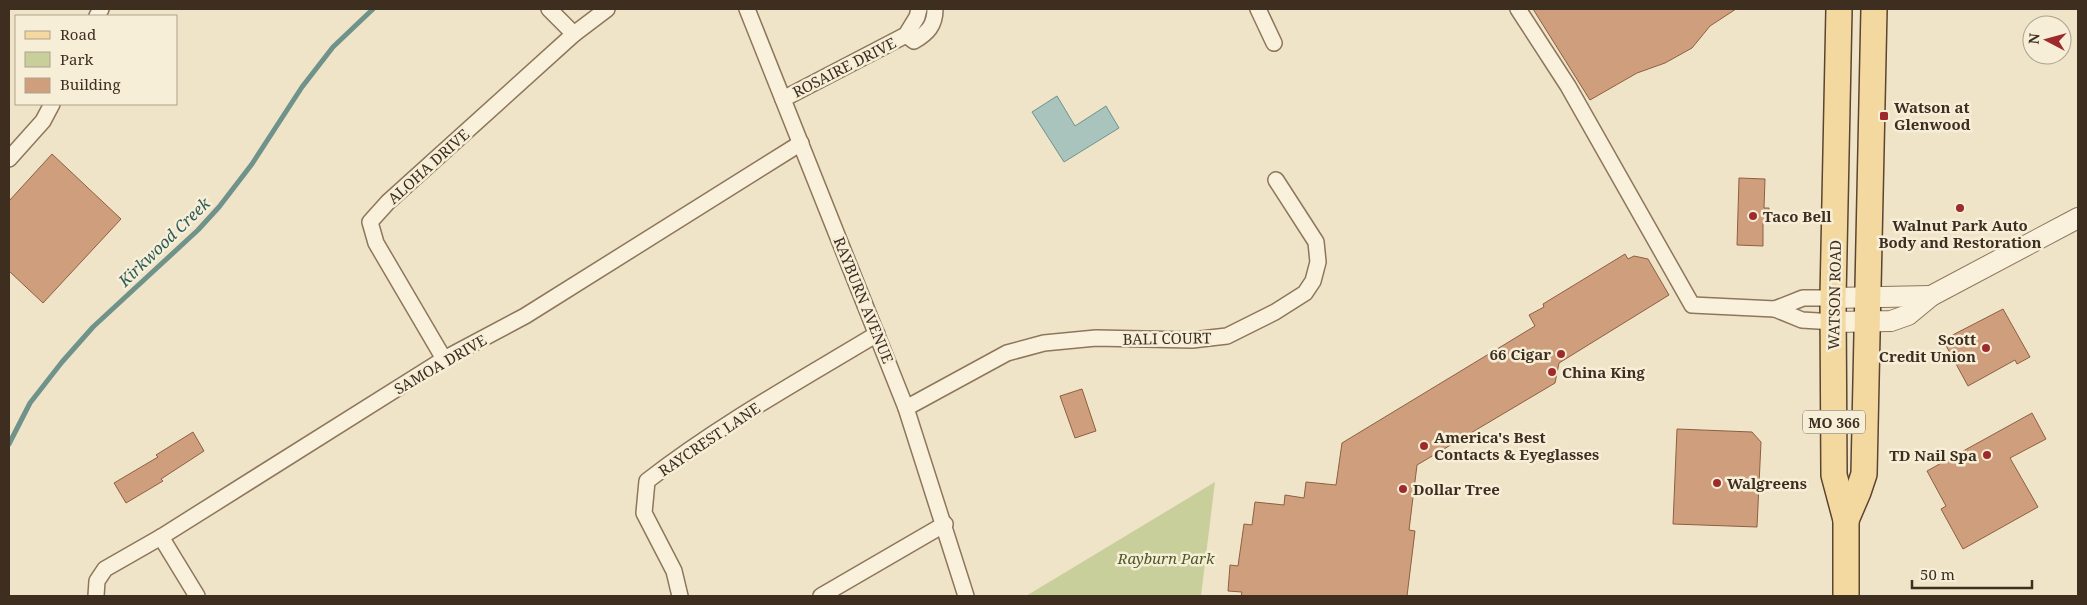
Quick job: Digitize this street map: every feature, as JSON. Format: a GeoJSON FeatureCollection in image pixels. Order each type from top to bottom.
{"type":"FeatureCollection","features":[{"type":"Feature","properties":{"kind":"main road","name":"WATSON ROAD"},"geometry":{"type":"LineString","coordinates":[[1839,9],[1833,310],[1834,475],[1846,520],[1846,596]]}},
{"type":"Feature","properties":{"kind":"main road","name":"WATSON ROAD"},"geometry":{"type":"LineString","coordinates":[[1846,520],[1864,474],[1874,9]]}},
{"type":"Feature","properties":{"kind":"street"},"geometry":{"type":"LineString","coordinates":[[549,9],[574,34]]}},
{"type":"Feature","properties":{"kind":"street","name":"ALOHA DRIVE"},"geometry":{"type":"LineString","coordinates":[[444,359],[376,243],[370,222],[388,202],[574,34],[607,9]]}},
{"type":"Feature","properties":{"kind":"street","name":"RAYBURN AVENUE"},"geometry":{"type":"LineString","coordinates":[[747,9],[906,408],[945,524],[966,596]]}},
{"type":"Feature","properties":{"kind":"street","name":"ROSAIRE DRIVE"},"geometry":{"type":"LineString","coordinates":[[782,99],[906,35],[917,18],[920,9]]}},
{"type":"Feature","properties":{"kind":"street","name":"ROSAIRE DRIVE"},"geometry":{"type":"LineString","coordinates":[[906,35],[914,41],[924,35],[932,26],[935,9]]}},
{"type":"Feature","properties":{"kind":"street"},"geometry":{"type":"LineString","coordinates":[[1258,9],[1274,43]]}},
{"type":"Feature","properties":{"kind":"street"},"geometry":{"type":"LineString","coordinates":[[1518,9],[1568,86],[1692,304],[1775,309],[1802,320],[1868,297],[1931,296]]}},
{"type":"Feature","properties":{"kind":"street"},"geometry":{"type":"LineString","coordinates":[[9,159],[43,121],[51,105]]}},
{"type":"Feature","properties":{"kind":"street","name":"SAMOA DRIVE"},"geometry":{"type":"LineString","coordinates":[[96,596],[97,581],[105,569],[161,537],[444,359],[525,316],[801,143]]}},
{"type":"Feature","properties":{"kind":"street","name":"BALI COURT"},"geometry":{"type":"LineString","coordinates":[[906,408],[1007,353],[1035,346],[1096,338],[1192,340],[1227,336],[1283,307],[1305,293],[1313,281],[1318,262],[1316,242],[1276,180]]}},
{"type":"Feature","properties":{"kind":"street"},"geometry":{"type":"LineString","coordinates":[[1775,309],[1802,298],[1868,323],[1894,321],[1908,315],[1931,296],[2078,218]]}},
{"type":"Feature","properties":{"kind":"street","name":"RAYCREST LANE"},"geometry":{"type":"LineString","coordinates":[[680,596],[674,571],[644,513],[647,481],[738,418],[877,334]]}},
{"type":"Feature","properties":{"kind":"street"},"geometry":{"type":"LineString","coordinates":[[822,596],[945,524]]}},
{"type":"Feature","properties":{"kind":"street"},"geometry":{"type":"LineString","coordinates":[[161,537],[197,596]]}},
{"type":"Feature","properties":{"kind":"green space","name":"Rayburn Park"},"geometry":{"type":"Polygon","coordinates":[[[1215,482],[1201,596],[1026,596],[1215,482]]]}},
{"type":"Feature","properties":{"kind":"water"},"geometry":{"type":"Polygon","coordinates":[[[1057,96],[1075,126],[1106,106],[1119,128],[1064,162],[1032,112],[1057,96]]]}},
{"type":"Feature","properties":{"kind":"building"},"geometry":{"type":"Polygon","coordinates":[[[1533,9],[1736,9],[1710,26],[1692,48],[1665,63],[1637,73],[1590,100],[1533,9]]]}},
{"type":"Feature","properties":{"kind":"building"},"geometry":{"type":"Polygon","coordinates":[[[52,154],[121,219],[43,303],[9,271],[9,201],[52,154]]]}},
{"type":"Feature","properties":{"kind":"building","name":"Taco Bell"},"geometry":{"type":"Polygon","coordinates":[[[1739,178],[1765,179],[1764,208],[1769,208],[1768,223],[1763,223],[1763,246],[1737,245],[1739,178]]]}},
{"type":"Feature","properties":{"kind":"building"},"geometry":{"type":"Polygon","coordinates":[[[1625,254],[1628,259],[1634,256],[1648,259],[1669,295],[1559,363],[1555,383],[1417,465],[1409,530],[1415,531],[1407,596],[1241,596],[1242,592],[1228,591],[1230,565],[1238,566],[1244,524],[1252,525],[1255,502],[1284,505],[1285,495],[1304,498],[1306,482],[1336,485],[1342,443],[1535,326],[1529,315],[1544,307],[1543,304],[1625,254]]]}},
{"type":"Feature","properties":{"kind":"building","name":"Scott Credit Union"},"geometry":{"type":"Polygon","coordinates":[[[2003,309],[2030,357],[2017,364],[2015,360],[1968,386],[1943,340],[2003,309]]]}},
{"type":"Feature","properties":{"kind":"building"},"geometry":{"type":"Polygon","coordinates":[[[1082,389],[1096,431],[1075,438],[1060,396],[1082,389]]]}},
{"type":"Feature","properties":{"kind":"building"},"geometry":{"type":"Polygon","coordinates":[[[2032,413],[2046,439],[2010,458],[2038,507],[1963,549],[1941,509],[1946,506],[1927,471],[2032,413]]]}},
{"type":"Feature","properties":{"kind":"building","name":"Walgreens"},"geometry":{"type":"Polygon","coordinates":[[[1677,429],[1752,432],[1761,442],[1757,527],[1673,524],[1677,429]]]}},
{"type":"Feature","properties":{"kind":"building"},"geometry":{"type":"Polygon","coordinates":[[[193,432],[204,451],[161,479],[163,481],[126,503],[114,483],[158,457],[156,455],[193,432]]]}},
{"type":"Feature","properties":{"kind":"waterway","name":"Kirkwood Creek"},"geometry":{"type":"LineString","coordinates":[[9,444],[30,403],[62,362],[93,327],[198,230],[219,207],[252,164],[302,87],[333,47],[373,9]]}},
{"type":"Feature","properties":{"kind":"place","name":"Watson at Glenwood"},"geometry":{"type":"Point","coordinates":[1884,116]}},
{"type":"Feature","properties":{"kind":"place","name":"Walnut Park Auto Body and Restoration"},"geometry":{"type":"Point","coordinates":[1960,208]}},
{"type":"Feature","properties":{"kind":"place","name":"Taco Bell"},"geometry":{"type":"Point","coordinates":[1753,216]}},
{"type":"Feature","properties":{"kind":"place","name":"Scott Credit Union"},"geometry":{"type":"Point","coordinates":[1986,348]}},
{"type":"Feature","properties":{"kind":"place","name":"66 Cigar"},"geometry":{"type":"Point","coordinates":[1561,354]}},
{"type":"Feature","properties":{"kind":"place","name":"China King"},"geometry":{"type":"Point","coordinates":[1552,372]}},
{"type":"Feature","properties":{"kind":"place","name":"America's Best Contacts & Eyeglasses"},"geometry":{"type":"Point","coordinates":[1424,446]}},
{"type":"Feature","properties":{"kind":"place","name":"TD Nail Spa"},"geometry":{"type":"Point","coordinates":[1987,455]}},
{"type":"Feature","properties":{"kind":"place","name":"Walgreens"},"geometry":{"type":"Point","coordinates":[1717,483]}},
{"type":"Feature","properties":{"kind":"place","name":"Dollar Tree"},"geometry":{"type":"Point","coordinates":[1403,489]}}]}
